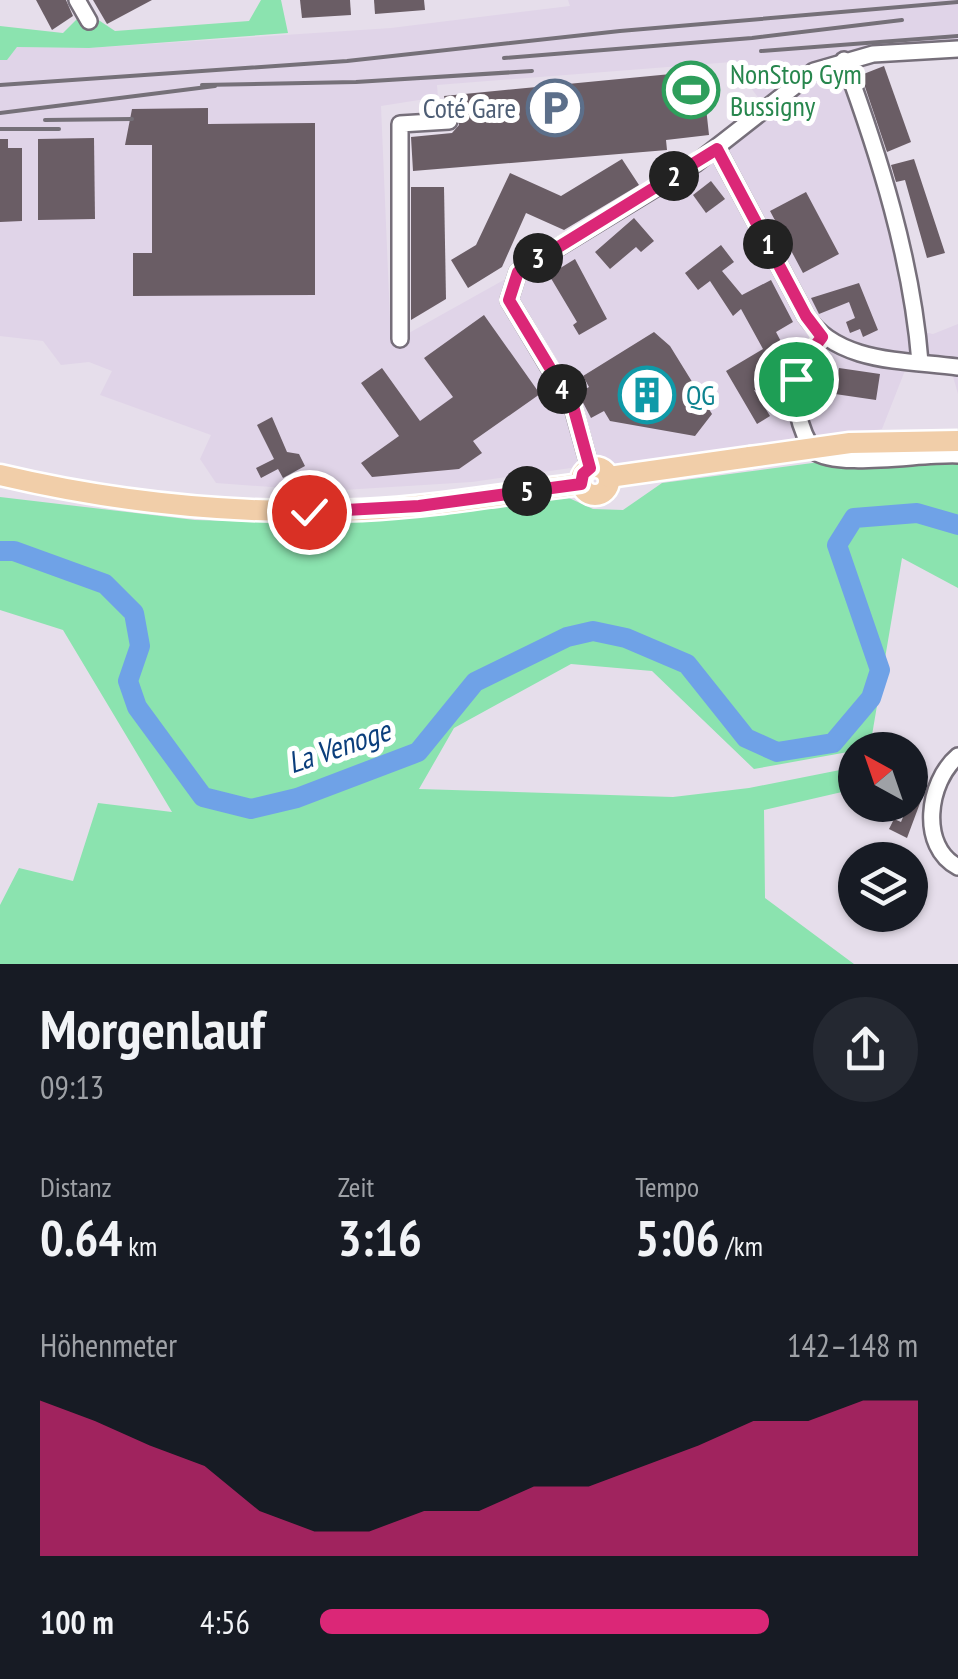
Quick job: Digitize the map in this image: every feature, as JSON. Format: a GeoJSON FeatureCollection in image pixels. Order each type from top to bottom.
{"type":"FeatureCollection","features":[{"type":"Feature","properties":{"kind":"main road"},"geometry":{"type":"LineString","coordinates":[[0,475],[138,500],[309,512],[419,506],[593,476],[850,443],[958,441]]}},
{"type":"Feature","properties":{"kind":"street"},"geometry":{"type":"LineString","coordinates":[[76,0],[90,22]]}},
{"type":"Feature","properties":{"kind":"street"},"geometry":{"type":"LineString","coordinates":[[593,476],[573,406],[509,300],[518,272],[717,149],[814,71],[844,60],[958,49]]}},
{"type":"Feature","properties":{"kind":"street"},"geometry":{"type":"LineString","coordinates":[[844,60],[863,110],[898,236],[920,362]]}},
{"type":"Feature","properties":{"kind":"street"},"geometry":{"type":"LineString","coordinates":[[400,339],[400,124],[449,120]]}},
{"type":"Feature","properties":{"kind":"street"},"geometry":{"type":"LineString","coordinates":[[717,149],[806,316],[822,337],[856,352],[958,367]]}},
{"type":"Feature","properties":{"kind":"street"},"geometry":{"type":"LineString","coordinates":[[822,337],[796,379],[802,427],[814,451],[840,461],[928,453],[958,456]]}},
{"type":"Feature","properties":{"kind":"street"},"geometry":{"type":"LineString","coordinates":[[950,768],[932,811],[934,840],[947,861],[958,867]]}},
{"type":"Feature","properties":{"kind":"shaded area"},"geometry":{"type":"Polygon","coordinates":[[[568,0],[958,0],[958,40],[843,55],[895,234],[909,329],[933,334],[958,324],[958,394],[952,373],[906,368],[882,429],[612,465],[602,458],[578,467],[472,482],[327,491],[216,483],[200,459],[211,435],[100,395],[112,371],[89,362],[61,365],[43,341],[0,336],[0,60],[7,59],[17,47],[89,48],[391,28],[570,6],[568,0]],[[732,62],[437,85],[438,97],[381,106],[391,343],[615,218],[762,103],[732,62]]]}},
{"type":"Feature","properties":{"kind":"green space"},"geometry":{"type":"Polygon","coordinates":[[[261,0],[281,0],[288,33],[89,48],[17,47],[7,60],[0,60],[0,26],[63,33],[85,11],[115,31],[249,21],[261,0]]]}},
{"type":"Feature","properties":{"kind":"green space"},"geometry":{"type":"Polygon","coordinates":[[[902,451],[958,459],[958,588],[902,558],[873,732],[838,732],[838,754],[754,769],[652,671],[571,664],[454,728],[419,789],[673,797],[749,788],[838,770],[838,793],[764,810],[765,898],[854,964],[0,964],[0,905],[19,868],[73,881],[98,803],[172,812],[63,630],[0,610],[0,497],[195,520],[329,524],[569,498],[593,509],[623,510],[662,483],[902,451]]]}},
{"type":"Feature","properties":{"kind":"building"},"geometry":{"type":"Polygon","coordinates":[[[36,0],[66,0],[73,16],[52,30],[36,0]]]}},
{"type":"Feature","properties":{"kind":"building"},"geometry":{"type":"Polygon","coordinates":[[[93,0],[152,0],[107,24],[93,0]]]}},
{"type":"Feature","properties":{"kind":"building"},"geometry":{"type":"Polygon","coordinates":[[[300,0],[350,0],[351,15],[302,18],[300,0]]]}},
{"type":"Feature","properties":{"kind":"building"},"geometry":{"type":"Polygon","coordinates":[[[374,0],[424,0],[425,10],[375,14],[374,0]]]}},
{"type":"Feature","properties":{"kind":"building"},"geometry":{"type":"Polygon","coordinates":[[[884,66],[911,142],[887,152],[861,75],[884,66]]]}},
{"type":"Feature","properties":{"kind":"building"},"geometry":{"type":"Polygon","coordinates":[[[702,71],[709,135],[666,140],[667,150],[413,171],[411,137],[452,133],[459,125],[458,114],[447,110],[444,96],[702,71]]]}},
{"type":"Feature","properties":{"kind":"building"},"geometry":{"type":"Polygon","coordinates":[[[208,108],[208,124],[315,123],[315,295],[133,296],[133,253],[152,253],[152,145],[125,145],[132,109],[208,108]]]}},
{"type":"Feature","properties":{"kind":"building"},"geometry":{"type":"Polygon","coordinates":[[[94,138],[95,219],[38,220],[38,139],[94,138]]]}},
{"type":"Feature","properties":{"kind":"building"},"geometry":{"type":"Polygon","coordinates":[[[0,139],[8,139],[8,148],[22,148],[22,221],[0,222],[0,139]]]}},
{"type":"Feature","properties":{"kind":"building"},"geometry":{"type":"Polygon","coordinates":[[[622,159],[639,185],[564,230],[526,213],[502,267],[468,288],[451,260],[476,245],[510,173],[561,196],[622,159]]]}},
{"type":"Feature","properties":{"kind":"building"},"geometry":{"type":"Polygon","coordinates":[[[914,159],[945,253],[927,258],[905,180],[896,182],[891,165],[914,159]]]}},
{"type":"Feature","properties":{"kind":"building"},"geometry":{"type":"Polygon","coordinates":[[[711,181],[725,199],[706,213],[693,195],[711,181]]]}},
{"type":"Feature","properties":{"kind":"building"},"geometry":{"type":"Polygon","coordinates":[[[411,187],[444,187],[446,299],[411,320],[411,187]]]}},
{"type":"Feature","properties":{"kind":"building"},"geometry":{"type":"Polygon","coordinates":[[[806,192],[839,254],[803,273],[770,211],[806,192]]]}},
{"type":"Feature","properties":{"kind":"building"},"geometry":{"type":"Polygon","coordinates":[[[634,218],[654,241],[641,252],[636,247],[610,269],[595,252],[634,218]]]}},
{"type":"Feature","properties":{"kind":"building"},"geometry":{"type":"Polygon","coordinates":[[[721,245],[734,262],[722,271],[742,295],[771,280],[793,322],[776,332],[787,353],[774,361],[772,372],[779,374],[773,395],[754,390],[770,416],[757,424],[726,371],[763,349],[741,309],[733,316],[710,281],[698,290],[685,273],[721,245]]]}},
{"type":"Feature","properties":{"kind":"building"},"geometry":{"type":"Polygon","coordinates":[[[575,259],[607,319],[579,335],[573,325],[577,322],[549,275],[575,259]]]}},
{"type":"Feature","properties":{"kind":"building"},"geometry":{"type":"Polygon","coordinates":[[[859,283],[878,330],[863,337],[860,329],[850,333],[846,322],[855,318],[849,302],[819,314],[811,298],[859,283]]]}},
{"type":"Feature","properties":{"kind":"building"},"geometry":{"type":"Polygon","coordinates":[[[484,315],[540,394],[473,441],[482,453],[459,469],[372,477],[361,463],[399,436],[361,383],[382,368],[420,421],[453,397],[424,358],[484,315]]]}},
{"type":"Feature","properties":{"kind":"building","name":"QG"},"geometry":{"type":"Polygon","coordinates":[[[654,332],[670,346],[712,414],[695,436],[610,421],[604,411],[591,418],[578,393],[589,387],[583,376],[654,332]]]}},
{"type":"Feature","properties":{"kind":"building"},"geometry":{"type":"Polygon","coordinates":[[[839,368],[880,374],[876,400],[835,394],[839,368]]]}},
{"type":"Feature","properties":{"kind":"building"},"geometry":{"type":"Polygon","coordinates":[[[272,417],[287,452],[299,454],[305,466],[283,478],[278,469],[261,478],[256,468],[274,459],[257,425],[272,417]]]}},
{"type":"Feature","properties":{"kind":"building"},"geometry":{"type":"Polygon","coordinates":[[[892,822],[913,822],[907,838],[889,829],[892,822]]]}},
{"type":"Feature","properties":{"kind":"waterway","name":"La Venoge"},"geometry":{"type":"LineString","coordinates":[[0,551],[14,551],[105,584],[134,613],[140,646],[128,681],[137,707],[203,797],[251,809],[297,798],[418,752],[475,682],[567,637],[593,631],[626,638],[687,664],[746,738],[777,752],[833,743],[871,698],[880,670],[837,545],[854,518],[917,513],[958,525]]}},
{"type":"Feature","properties":{"kind":"railway"},"geometry":{"type":"LineString","coordinates":[[0,85],[347,61],[620,31],[958,2]]}},
{"type":"Feature","properties":{"kind":"railway"},"geometry":{"type":"LineString","coordinates":[[504,58],[752,38],[902,20]]}},
{"type":"Feature","properties":{"kind":"railway"},"geometry":{"type":"LineString","coordinates":[[761,51],[958,36]]}},
{"type":"Feature","properties":{"kind":"railway"},"geometry":{"type":"LineString","coordinates":[[202,85],[356,82],[532,71]]}},
{"type":"Feature","properties":{"kind":"railway"},"geometry":{"type":"LineString","coordinates":[[0,113],[215,86]]}},
{"type":"Feature","properties":{"kind":"railway"},"geometry":{"type":"LineString","coordinates":[[45,120],[132,119]]}},
{"type":"Feature","properties":{"kind":"railway"},"geometry":{"type":"LineString","coordinates":[[0,129],[59,129]]}},
{"type":"Feature","properties":{"kind":"place","name":"NonStop Gym Bussigny"},"geometry":{"type":"Point","coordinates":[691,90]}},
{"type":"Feature","properties":{"kind":"place","name":"Coté Gare"},"geometry":{"type":"Point","coordinates":[555,108]}},
{"type":"Feature","properties":{"kind":"place","name":"QG"},"geometry":{"type":"Point","coordinates":[647,395]}},
{"type":"Feature","properties":{"kind":"route"},"geometry":{"type":"LineString","coordinates":[[309,512],[419,506],[581,484],[583,474],[590,468],[573,406],[509,300],[513,284],[527,264],[717,149],[806,316],[822,337],[799,368],[796,379]]}}]}
